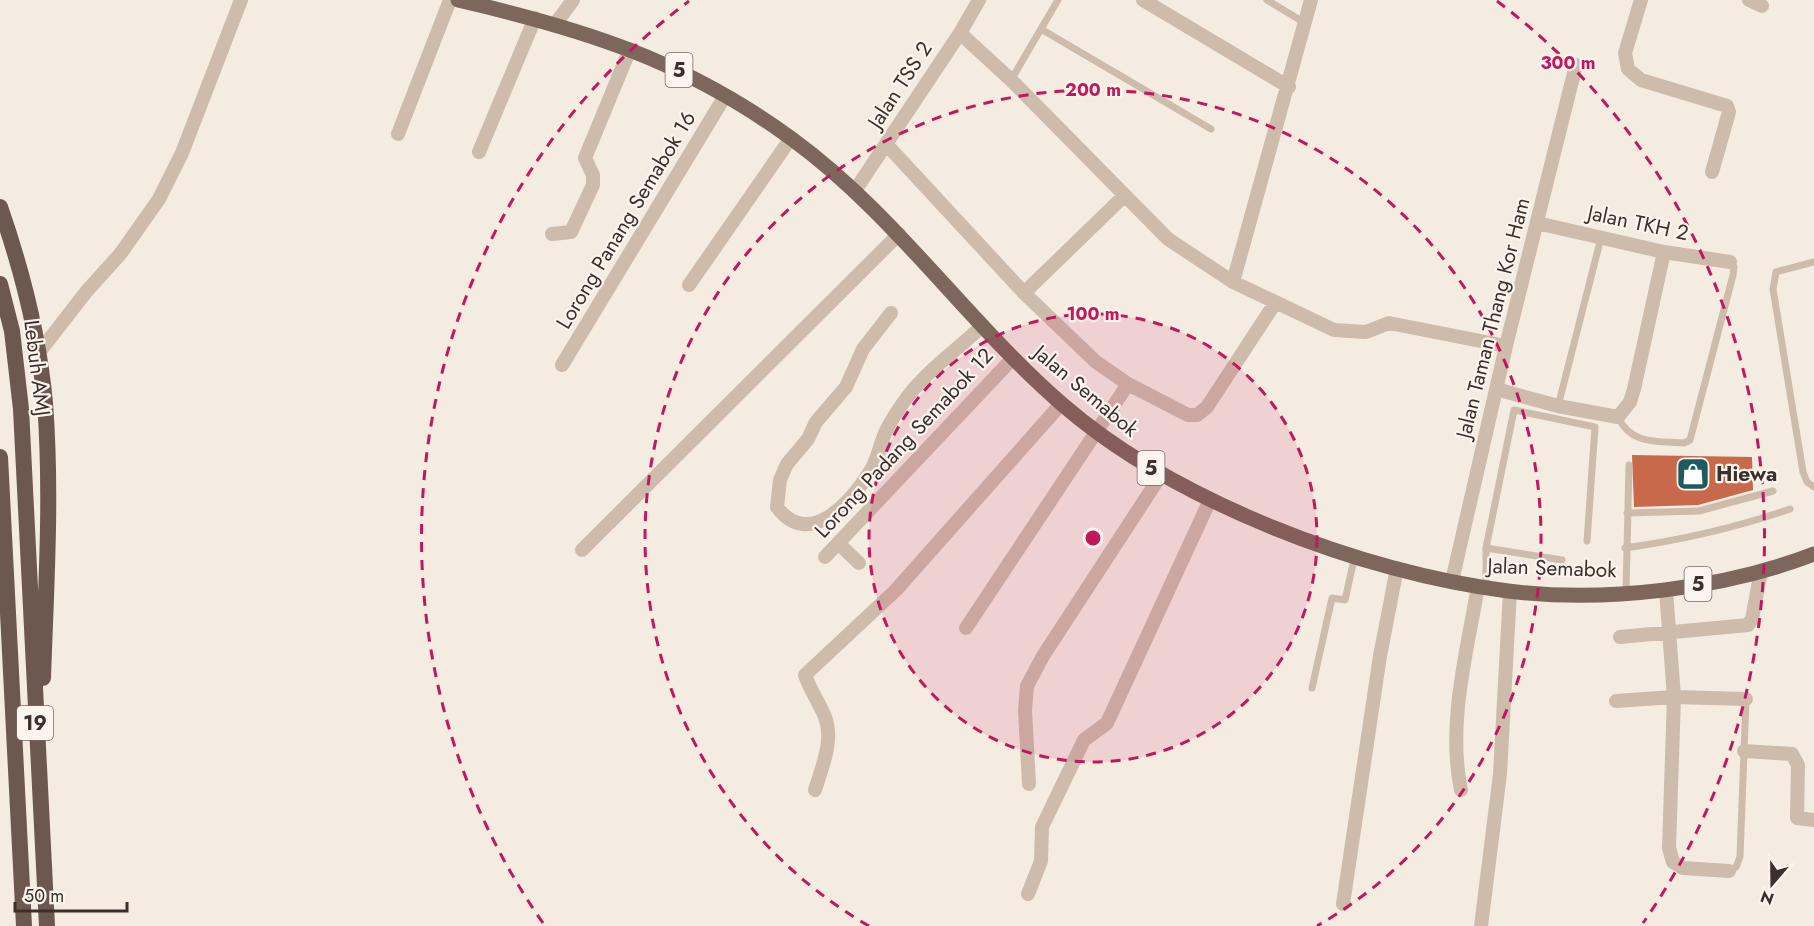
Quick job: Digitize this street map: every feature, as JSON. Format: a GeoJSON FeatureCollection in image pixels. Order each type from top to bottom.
{"type":"FeatureCollection","features":[{"type":"Feature","properties":{"kind":"highway"},"geometry":{"type":"LineString","coordinates":[[0,207],[27,298],[45,402],[48,533],[39,796]]}},
{"type":"Feature","properties":{"kind":"highway","name":"Lebuh AMJ"},"geometry":{"type":"LineString","coordinates":[[0,284],[14,342],[21,409],[47,926]]}},
{"type":"Feature","properties":{"kind":"highway","name":"19"},"geometry":{"type":"LineString","coordinates":[[0,457],[24,926]]}},
{"type":"Feature","properties":{"kind":"highway"},"geometry":{"type":"LineString","coordinates":[[0,663],[18,794]]}},
{"type":"Feature","properties":{"kind":"main road","name":"Jalan Semabok"},"geometry":{"type":"LineString","coordinates":[[458,0],[556,23],[663,62],[726,96],[791,138],[899,234],[982,326],[1061,404],[1095,431],[1161,475],[1210,500],[1266,524],[1397,568],[1510,591],[1666,590],[1761,571],[1814,554]]}},
{"type":"Feature","properties":{"kind":"street"},"geometry":{"type":"LineString","coordinates":[[37,355],[86,292],[121,253],[159,199],[182,153],[241,0]]}},
{"type":"Feature","properties":{"kind":"street"},"geometry":{"type":"LineString","coordinates":[[398,134],[450,0]]}},
{"type":"Feature","properties":{"kind":"street"},"geometry":{"type":"LineString","coordinates":[[556,23],[573,0]]}},
{"type":"Feature","properties":{"kind":"street","name":"Jalan TSS 2"},"geometry":{"type":"LineString","coordinates":[[854,192],[960,33],[979,0]]}},
{"type":"Feature","properties":{"kind":"street"},"geometry":{"type":"LineString","coordinates":[[1143,0],[1289,87]]}},
{"type":"Feature","properties":{"kind":"street"},"geometry":{"type":"LineString","coordinates":[[1233,282],[1289,87],[1311,0]]}},
{"type":"Feature","properties":{"kind":"street"},"geometry":{"type":"LineString","coordinates":[[1641,0],[1625,53],[1628,69],[1641,80],[1727,106],[1728,112],[1712,172]]}},
{"type":"Feature","properties":{"kind":"street"},"geometry":{"type":"LineString","coordinates":[[479,152],[535,18]]}},
{"type":"Feature","properties":{"kind":"street"},"geometry":{"type":"LineString","coordinates":[[960,33],[1011,80],[1168,239],[1233,282],[1334,330],[1366,332],[1389,323],[1506,346]]}},
{"type":"Feature","properties":{"kind":"street"},"geometry":{"type":"LineString","coordinates":[[552,234],[571,232],[592,186],[593,175],[585,158],[630,49]]}},
{"type":"Feature","properties":{"kind":"street","name":"Jalan Taman Thang Kor Ham"},"geometry":{"type":"LineString","coordinates":[[1452,580],[1506,346],[1576,65]]}},
{"type":"Feature","properties":{"kind":"street","name":"Lorong Panang Semabok 16"},"geometry":{"type":"LineString","coordinates":[[562,365],[726,96]]}},
{"type":"Feature","properties":{"kind":"street"},"geometry":{"type":"LineString","coordinates":[[689,285],[791,138]]}},
{"type":"Feature","properties":{"kind":"street","name":"Jalan Semabok"},"geometry":{"type":"LineString","coordinates":[[886,145],[1024,293],[1096,362],[1128,384],[1188,415],[1197,415],[1207,407],[1275,303]]}},
{"type":"Feature","properties":{"kind":"street"},"geometry":{"type":"LineString","coordinates":[[1024,293],[1124,196]]}},
{"type":"Feature","properties":{"kind":"street","name":"Jalan TKH 2"},"geometry":{"type":"LineString","coordinates":[[1537,223],[1664,252],[1730,262]]}},
{"type":"Feature","properties":{"kind":"street"},"geometry":{"type":"LineString","coordinates":[[582,550],[899,234]]}},
{"type":"Feature","properties":{"kind":"street"},"geometry":{"type":"LineString","coordinates":[[1496,389],[1557,406],[1618,417],[1630,402],[1634,389],[1664,252]]}},
{"type":"Feature","properties":{"kind":"street"},"geometry":{"type":"LineString","coordinates":[[891,313],[863,349],[846,387],[816,422],[807,439],[787,464],[780,480],[777,507],[793,522],[803,526],[816,525],[844,502],[872,469],[885,432],[910,393],[982,326]]}},
{"type":"Feature","properties":{"kind":"street","name":"Lorong Padang Semabok 12"},"geometry":{"type":"LineString","coordinates":[[825,557],[1013,358]]}},
{"type":"Feature","properties":{"kind":"street"},"geometry":{"type":"LineString","coordinates":[[966,628],[1128,384]]}},
{"type":"Feature","properties":{"kind":"street"},"geometry":{"type":"LineString","coordinates":[[815,790],[827,751],[828,735],[826,718],[805,675],[896,590],[1061,404]]}},
{"type":"Feature","properties":{"kind":"street"},"geometry":{"type":"LineString","coordinates":[[1029,784],[1024,710],[1027,686],[1043,656],[1161,475]]}},
{"type":"Feature","properties":{"kind":"street"},"geometry":{"type":"LineString","coordinates":[[1028,894],[1041,861],[1042,827],[1083,740],[1107,723],[1210,500]]}},
{"type":"Feature","properties":{"kind":"street"},"geometry":{"type":"LineString","coordinates":[[838,543],[859,563]]}},
{"type":"Feature","properties":{"kind":"street"},"geometry":{"type":"LineString","coordinates":[[1343,904],[1380,656],[1397,568]]}},
{"type":"Feature","properties":{"kind":"street"},"geometry":{"type":"LineString","coordinates":[[1620,637],[1748,625],[1752,619],[1761,571]]}},
{"type":"Feature","properties":{"kind":"street"},"geometry":{"type":"LineString","coordinates":[[1461,790],[1457,731],[1461,685],[1482,586]]}},
{"type":"Feature","properties":{"kind":"street"},"geometry":{"type":"LineString","coordinates":[[1666,590],[1674,697],[1669,848],[1673,862],[1683,868],[1729,871]]}},
{"type":"Feature","properties":{"kind":"street"},"geometry":{"type":"LineString","coordinates":[[1481,926],[1500,774],[1510,591]]}},
{"type":"Feature","properties":{"kind":"street"},"geometry":{"type":"LineString","coordinates":[[1616,701],[1674,697],[1740,697],[1746,699]]}},
{"type":"Feature","properties":{"kind":"street"},"geometry":{"type":"LineString","coordinates":[[1744,751],[1792,754],[1798,765],[1797,818],[1814,820]]}},
{"type":"Feature","properties":{"kind":"lane"},"geometry":{"type":"LineString","coordinates":[[1011,80],[1058,0]]}},
{"type":"Feature","properties":{"kind":"lane"},"geometry":{"type":"LineString","coordinates":[[1267,0],[1305,23]]}},
{"type":"Feature","properties":{"kind":"lane"},"geometry":{"type":"LineString","coordinates":[[1041,29],[1211,129]]}},
{"type":"Feature","properties":{"kind":"lane"},"geometry":{"type":"LineString","coordinates":[[1557,406],[1601,238]]}},
{"type":"Feature","properties":{"kind":"lane"},"geometry":{"type":"LineString","coordinates":[[1618,417],[1628,433],[1644,441],[1684,442],[1690,440],[1733,274],[1734,267],[1730,262]]}},
{"type":"Feature","properties":{"kind":"lane"},"geometry":{"type":"LineString","coordinates":[[1814,262],[1776,272],[1773,289],[1803,472],[1807,482],[1814,487]]}},
{"type":"Feature","properties":{"kind":"lane"},"geometry":{"type":"LineString","coordinates":[[1482,586],[1486,548],[1514,410],[1595,427],[1587,541]]}},
{"type":"Feature","properties":{"kind":"lane"},"geometry":{"type":"LineString","coordinates":[[1626,592],[1625,548],[1629,465]]}},
{"type":"Feature","properties":{"kind":"lane"},"geometry":{"type":"LineString","coordinates":[[1627,513],[1699,511],[1773,491]]}},
{"type":"Feature","properties":{"kind":"lane"},"geometry":{"type":"LineString","coordinates":[[1625,548],[1678,540],[1736,527],[1790,509]]}},
{"type":"Feature","properties":{"kind":"lane"},"geometry":{"type":"LineString","coordinates":[[1486,548],[1562,560]]}},
{"type":"Feature","properties":{"kind":"lane"},"geometry":{"type":"LineString","coordinates":[[1312,688],[1332,598],[1344,600],[1354,555]]}},
{"type":"Feature","properties":{"kind":"lane"},"geometry":{"type":"LineString","coordinates":[[1729,871],[1736,867],[1740,856],[1746,699]]}},
{"type":"Feature","properties":{"kind":"building","name":"Hiewa"},"geometry":{"type":"Polygon","coordinates":[[[1632,455],[1752,457],[1753,490],[1698,505],[1634,507],[1632,455]]]}},
{"type":"Feature","properties":{"kind":"place","name":"Hiewa"},"geometry":{"type":"Point","coordinates":[1693,474]}}]}
